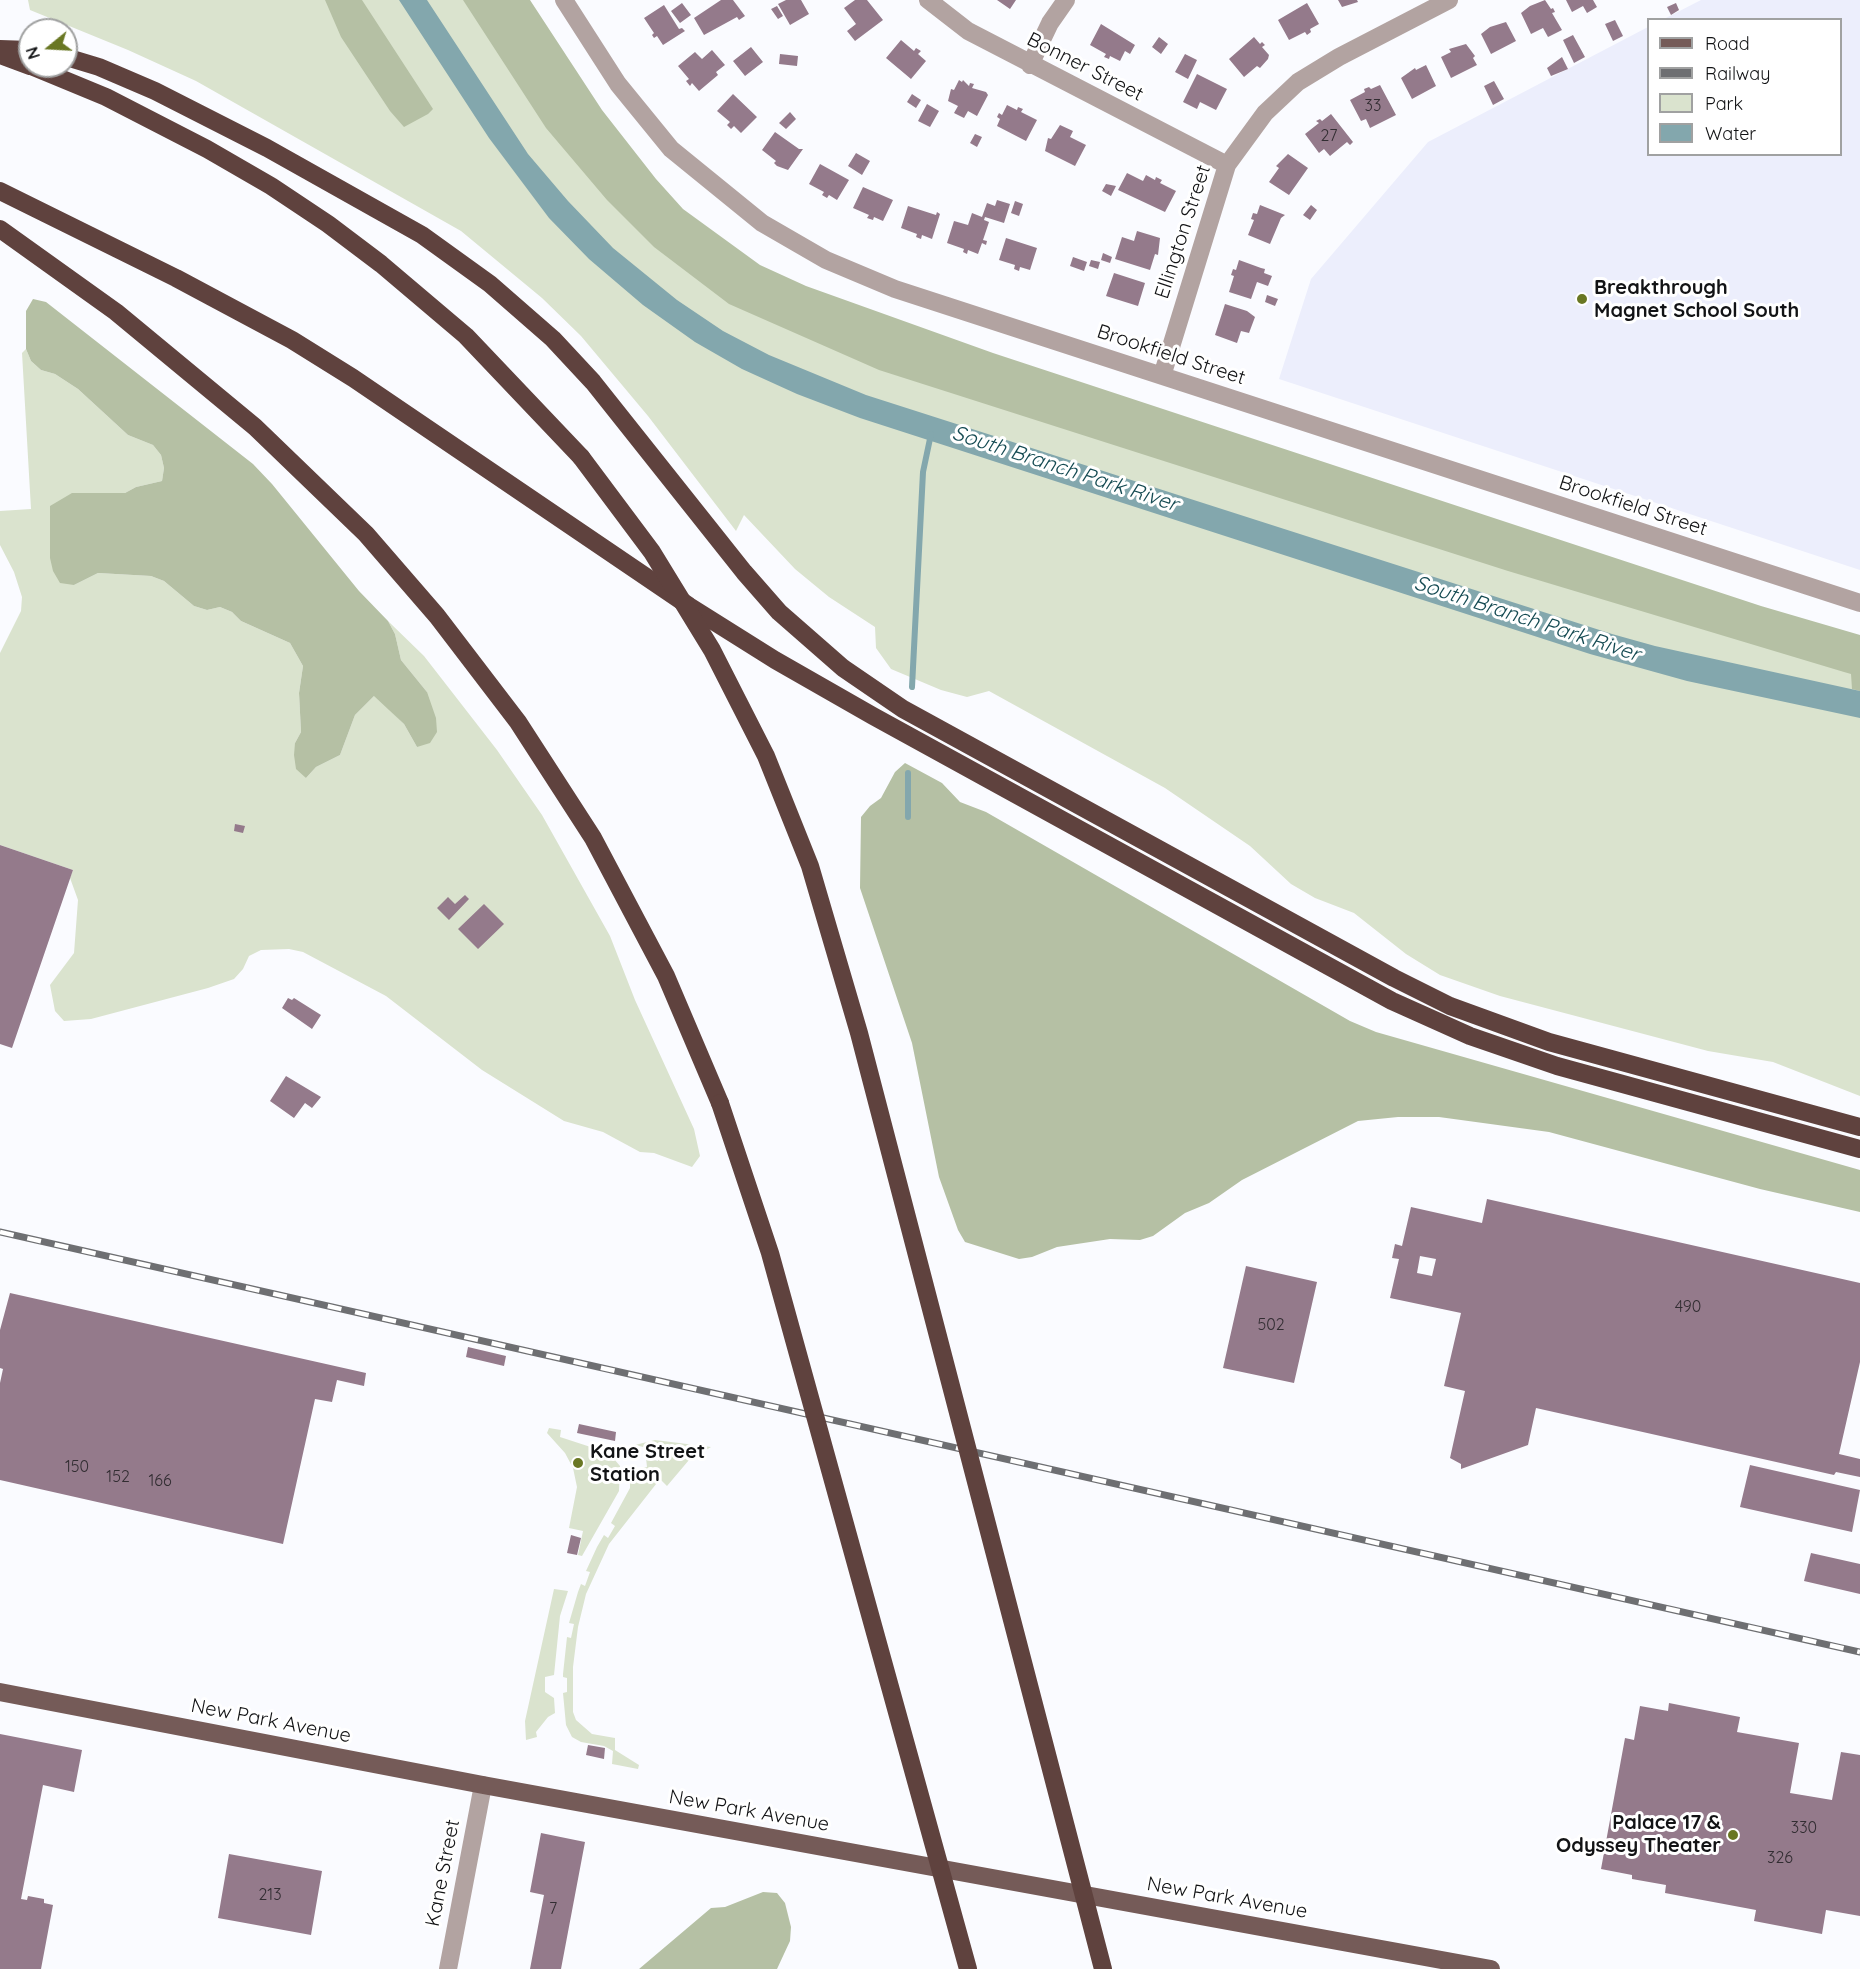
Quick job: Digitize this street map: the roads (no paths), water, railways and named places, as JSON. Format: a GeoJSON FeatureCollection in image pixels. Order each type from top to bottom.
{"type":"FeatureCollection","features":[{"type":"Feature","properties":{"kind":"highway"},"geometry":{"type":"LineString","coordinates":[[0,49],[18,50]]}},
{"type":"Feature","properties":{"kind":"highway"},"geometry":{"type":"LineString","coordinates":[[0,55],[18,62]]}},
{"type":"Feature","properties":{"kind":"highway"},"geometry":{"type":"LineString","coordinates":[[78,61],[147,87],[267,148],[422,235],[490,284],[541,327],[593,382],[738,565],[779,612],[843,668],[903,709],[1394,978],[1450,1006],[1549,1042],[1860,1127]]}},
{"type":"Feature","properties":{"kind":"highway"},"geometry":{"type":"LineString","coordinates":[[62,78],[112,100],[216,154],[285,194],[415,291],[466,336],[521,390],[581,457],[652,552],[712,650],[766,756],[810,866],[859,1033],[1103,1969]]}},
{"type":"Feature","properties":{"kind":"highway"},"geometry":{"type":"LineString","coordinates":[[0,190],[211,296],[337,367],[681,600],[813,682],[1392,1001],[1470,1036],[1539,1060],[1860,1149]]}},
{"type":"Feature","properties":{"kind":"highway"},"geometry":{"type":"LineString","coordinates":[[0,229],[52,264],[183,365],[302,470],[381,550],[457,641],[543,758],[606,861],[670,985],[720,1103],[767,1243],[968,1969]]}},
{"type":"Feature","properties":{"kind":"main road","name":"New Park Avenue"},"geometry":{"type":"LineString","coordinates":[[0,1692],[483,1785],[1491,1969]]}},
{"type":"Feature","properties":{"kind":"street","name":"Brookfield Street"},"geometry":{"type":"LineString","coordinates":[[564,0],[618,84],[657,132],[701,176],[762,223],[826,260],[895,289],[1860,603]]}},
{"type":"Feature","properties":{"kind":"street","name":"Bonner Street"},"geometry":{"type":"LineString","coordinates":[[928,0],[968,31],[1227,165]]}},
{"type":"Feature","properties":{"kind":"street"},"geometry":{"type":"LineString","coordinates":[[1030,64],[1050,23],[1066,0]]}},
{"type":"Feature","properties":{"kind":"street","name":"Ellington Street"},"geometry":{"type":"LineString","coordinates":[[1162,376],[1227,165],[1264,113],[1298,82],[1338,57],[1449,0]]}},
{"type":"Feature","properties":{"kind":"street","name":"Kane Street"},"geometry":{"type":"LineString","coordinates":[[448,1969],[483,1785]]}},
{"type":"Feature","properties":{"kind":"water","name":"South Branch Park River"},"geometry":{"type":"Polygon","coordinates":[[[399,0],[427,0],[528,154],[568,201],[613,248],[677,300],[723,331],[769,355],[866,395],[1612,634],[1655,646],[1860,691],[1860,718],[1687,681],[1590,654],[860,418],[797,394],[742,369],[695,342],[643,305],[589,259],[549,218],[489,138],[399,0]]]}},
{"type":"Feature","properties":{"kind":"waterway"},"geometry":{"type":"LineString","coordinates":[[912,687],[923,472],[931,434]]}},
{"type":"Feature","properties":{"kind":"waterway"},"geometry":{"type":"LineString","coordinates":[[908,773],[908,817]]}},
{"type":"Feature","properties":{"kind":"railway"},"geometry":{"type":"LineString","coordinates":[[0,1232],[1860,1652]]}},
{"type":"Feature","properties":{"kind":"place","name":"Breakthrough Magnet School South"},"geometry":{"type":"Point","coordinates":[1582,299]}},
{"type":"Feature","properties":{"kind":"place","name":"Kane Street Station"},"geometry":{"type":"Point","coordinates":[578,1463]}},
{"type":"Feature","properties":{"kind":"place","name":"Palace 17 & Odyssey Theater"},"geometry":{"type":"Point","coordinates":[1733,1835]}}]}
